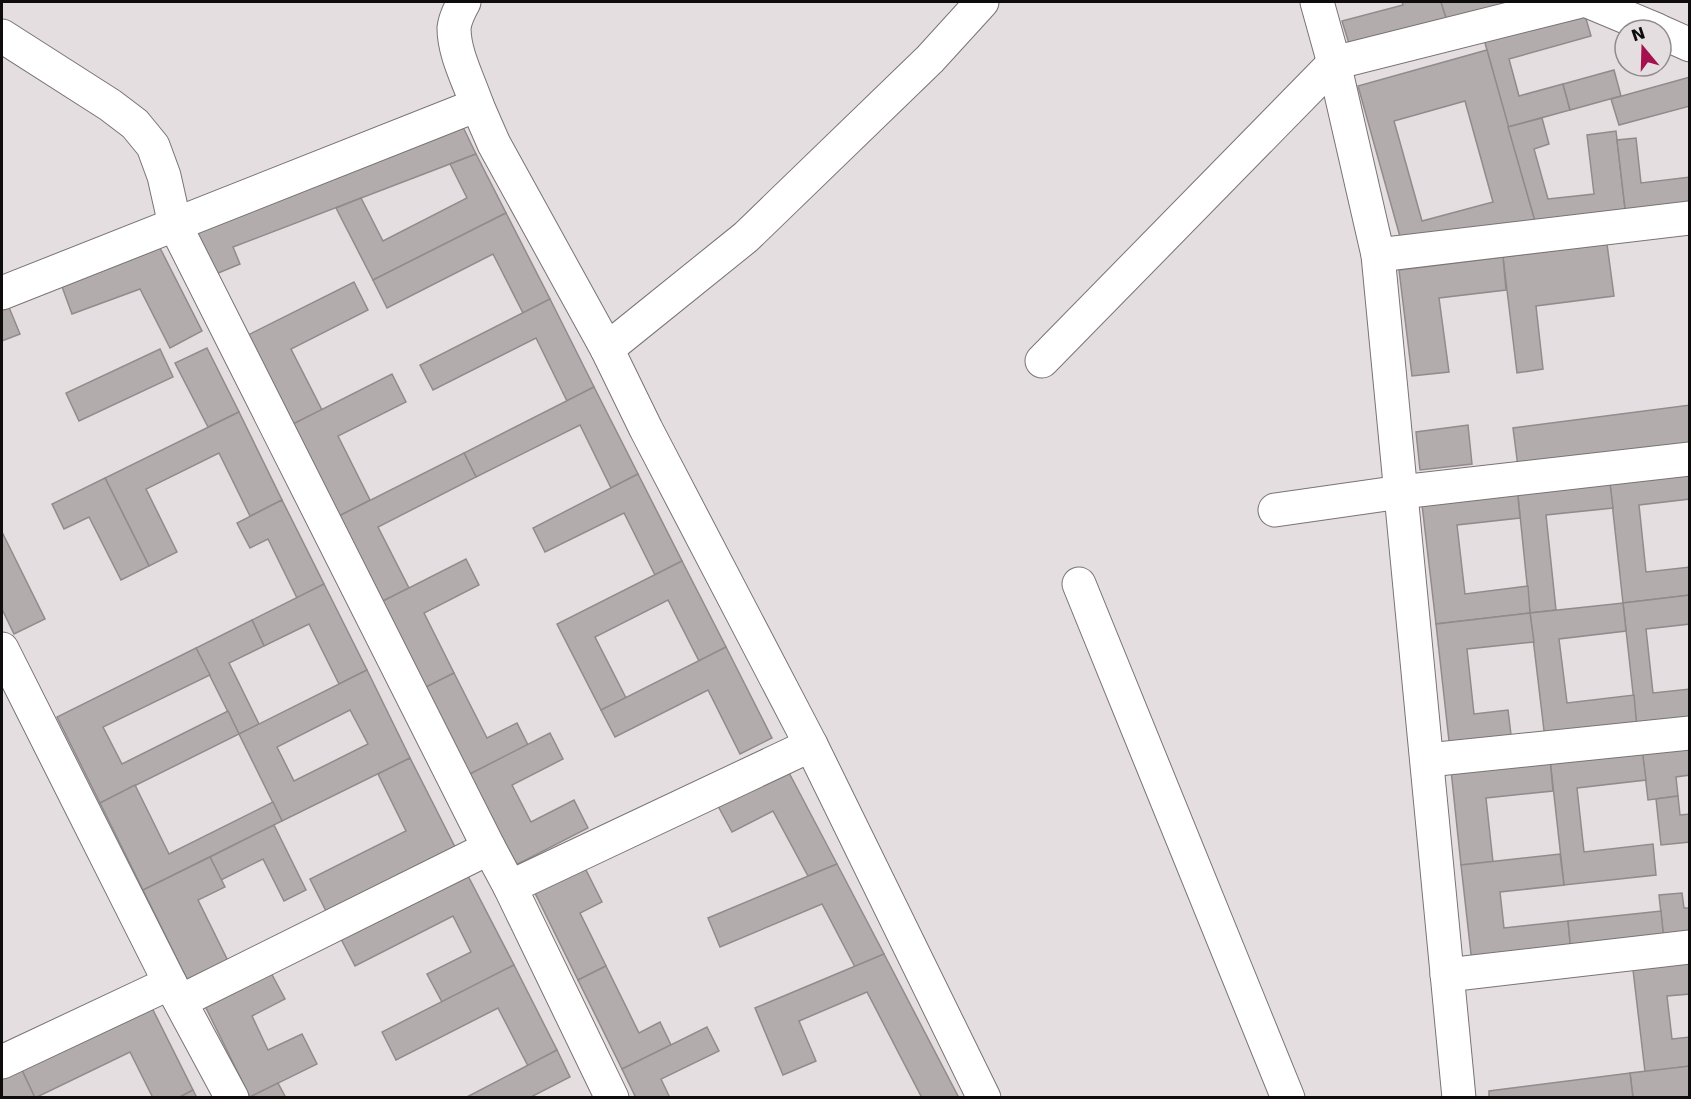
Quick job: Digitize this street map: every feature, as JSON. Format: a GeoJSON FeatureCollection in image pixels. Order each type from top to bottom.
{"type":"FeatureCollection","features":[{"type":"Feature","properties":{"kind":"street"},"geometry":{"type":"LineString","coordinates":[[464,2],[454,27],[458,52],[494,144],[607,350],[651,440],[811,746],[984,1098]]}},
{"type":"Feature","properties":{"kind":"street"},"geometry":{"type":"LineString","coordinates":[[607,350],[746,237],[930,59],[982,2]]}},
{"type":"Feature","properties":{"kind":"street"},"geometry":{"type":"LineString","coordinates":[[1317,2],[1334,63],[1378,255],[1459,1098]]}},
{"type":"Feature","properties":{"kind":"street"},"geometry":{"type":"LineString","coordinates":[[1042,361],[1334,63],[1577,2]]}},
{"type":"Feature","properties":{"kind":"street"},"geometry":{"type":"LineString","coordinates":[[1610,5],[1634,18]]}},
{"type":"Feature","properties":{"kind":"street"},"geometry":{"type":"LineString","coordinates":[[2,36],[110,105],[135,124],[153,146],[164,176],[175,225],[510,887],[612,1098]]}},
{"type":"Feature","properties":{"kind":"street"},"geometry":{"type":"LineString","coordinates":[[1673,38],[1689,45]]}},
{"type":"Feature","properties":{"kind":"street"},"geometry":{"type":"LineString","coordinates":[[2,293],[477,105]]}},
{"type":"Feature","properties":{"kind":"street"},"geometry":{"type":"LineString","coordinates":[[1378,255],[1689,218]]}},
{"type":"Feature","properties":{"kind":"street"},"geometry":{"type":"LineString","coordinates":[[1275,510],[1401,492],[1689,459]]}},
{"type":"Feature","properties":{"kind":"street"},"geometry":{"type":"LineString","coordinates":[[1079,584],[1288,1098]]}},
{"type":"Feature","properties":{"kind":"street"},"geometry":{"type":"LineString","coordinates":[[2,649],[175,992],[232,1098]]}},
{"type":"Feature","properties":{"kind":"street"},"geometry":{"type":"LineString","coordinates":[[1428,760],[1689,734]]}},
{"type":"Feature","properties":{"kind":"street"},"geometry":{"type":"LineString","coordinates":[[510,887],[811,746]]}},
{"type":"Feature","properties":{"kind":"street"},"geometry":{"type":"LineString","coordinates":[[2,1062],[175,992],[489,848]]}},
{"type":"Feature","properties":{"kind":"street"},"geometry":{"type":"LineString","coordinates":[[1447,975],[1689,947]]}},
{"type":"Feature","properties":{"kind":"building"},"geometry":{"type":"Polygon","coordinates":[[[1402,2],[1441,2],[1449,27],[1352,53],[1342,21],[1403,5],[1402,2]]]}},
{"type":"Feature","properties":{"kind":"building"},"geometry":{"type":"Polygon","coordinates":[[[1441,2],[1548,2],[1449,27],[1441,2]]]}},
{"type":"Feature","properties":{"kind":"building"},"geometry":{"type":"Polygon","coordinates":[[[1582,5],[1591,36],[1509,59],[1519,96],[1563,84],[1570,110],[1508,127],[1482,32],[1582,5]]]}},
{"type":"Feature","properties":{"kind":"building"},"geometry":{"type":"Polygon","coordinates":[[[1487,50],[1537,228],[1402,244],[1358,86],[1487,50]],[[1465,101],[1394,121],[1422,221],[1493,202],[1465,101]]]}},
{"type":"Feature","properties":{"kind":"building"},"geometry":{"type":"Polygon","coordinates":[[[1613,70],[1613,78],[1616,78],[1621,96],[1570,110],[1563,84],[1613,70]]]}},
{"type":"Feature","properties":{"kind":"building"},"geometry":{"type":"Polygon","coordinates":[[[1690,77],[1690,106],[1619,125],[1611,99],[1690,77]]]}},
{"type":"Feature","properties":{"kind":"building"},"geometry":{"type":"Polygon","coordinates":[[[1542,118],[1549,144],[1534,149],[1548,199],[1594,194],[1587,135],[1616,131],[1626,217],[1537,228],[1508,127],[1542,118]]]}},
{"type":"Feature","properties":{"kind":"building"},"geometry":{"type":"Polygon","coordinates":[[[462,125],[476,154],[233,247],[240,264],[211,276],[193,228],[462,125]]]}},
{"type":"Feature","properties":{"kind":"building"},"geometry":{"type":"Polygon","coordinates":[[[1636,138],[1641,183],[1690,177],[1690,210],[1626,217],[1617,140],[1636,138]]]}},
{"type":"Feature","properties":{"kind":"building"},"geometry":{"type":"Polygon","coordinates":[[[476,154],[506,213],[373,280],[336,208],[361,198],[383,241],[467,198],[450,164],[476,154]]]}},
{"type":"Feature","properties":{"kind":"building"},"geometry":{"type":"Polygon","coordinates":[[[506,213],[550,299],[523,313],[493,254],[387,308],[373,280],[506,213]]]}},
{"type":"Feature","properties":{"kind":"building"},"geometry":{"type":"Polygon","coordinates":[[[1607,244],[1614,296],[1536,306],[1543,369],[1517,373],[1503,257],[1607,244]]]}},
{"type":"Feature","properties":{"kind":"building"},"geometry":{"type":"Polygon","coordinates":[[[159,246],[202,331],[170,348],[140,289],[72,314],[61,284],[159,246]]]}},
{"type":"Feature","properties":{"kind":"building"},"geometry":{"type":"Polygon","coordinates":[[[1503,257],[1506,290],[1439,298],[1449,372],[1412,376],[1399,270],[1503,257]]]}},
{"type":"Feature","properties":{"kind":"building"},"geometry":{"type":"Polygon","coordinates":[[[354,282],[368,310],[291,349],[322,410],[291,425],[246,336],[354,282]]]}},
{"type":"Feature","properties":{"kind":"building"},"geometry":{"type":"Polygon","coordinates":[[[550,299],[594,387],[567,401],[536,338],[433,390],[420,365],[550,299]]]}},
{"type":"Feature","properties":{"kind":"building"},"geometry":{"type":"Polygon","coordinates":[[[8,305],[20,334],[2,341],[2,308],[8,305]]]}},
{"type":"Feature","properties":{"kind":"building"},"geometry":{"type":"Polygon","coordinates":[[[207,348],[239,412],[208,427],[175,363],[207,348]]]}},
{"type":"Feature","properties":{"kind":"building"},"geometry":{"type":"Polygon","coordinates":[[[160,349],[173,377],[79,421],[66,393],[160,349]]]}},
{"type":"Feature","properties":{"kind":"building"},"geometry":{"type":"Polygon","coordinates":[[[392,374],[406,402],[338,436],[370,500],[337,517],[291,425],[392,374]]]}},
{"type":"Feature","properties":{"kind":"building"},"geometry":{"type":"Polygon","coordinates":[[[594,387],[638,474],[611,488],[580,425],[476,477],[464,453],[594,387]]]}},
{"type":"Feature","properties":{"kind":"building"},"geometry":{"type":"Polygon","coordinates":[[[1690,405],[1690,444],[1518,467],[1513,428],[1690,405]]]}},
{"type":"Feature","properties":{"kind":"building"},"geometry":{"type":"Polygon","coordinates":[[[239,412],[282,500],[250,516],[219,453],[146,489],[177,552],[149,566],[105,478],[239,412]]]}},
{"type":"Feature","properties":{"kind":"building"},"geometry":{"type":"Polygon","coordinates":[[[1468,425],[1472,464],[1420,470],[1416,432],[1468,425]]]}},
{"type":"Feature","properties":{"kind":"building"},"geometry":{"type":"Polygon","coordinates":[[[464,453],[476,477],[378,527],[409,588],[381,602],[337,517],[464,453]]]}},
{"type":"Feature","properties":{"kind":"building"},"geometry":{"type":"Polygon","coordinates":[[[1690,466],[1690,499],[1639,505],[1646,572],[1690,567],[1690,595],[1623,603],[1609,475],[1690,466]]]}},
{"type":"Feature","properties":{"kind":"building"},"geometry":{"type":"Polygon","coordinates":[[[638,474],[682,561],[655,575],[624,513],[545,552],[533,528],[638,474]]]}},
{"type":"Feature","properties":{"kind":"building"},"geometry":{"type":"Polygon","coordinates":[[[1609,475],[1613,508],[1546,515],[1556,610],[1530,613],[1517,486],[1609,475]]]}},
{"type":"Feature","properties":{"kind":"building"},"geometry":{"type":"Polygon","coordinates":[[[105,478],[149,566],[121,580],[89,517],[64,529],[52,504],[105,478]]]}},
{"type":"Feature","properties":{"kind":"building"},"geometry":{"type":"Polygon","coordinates":[[[1517,486],[1520,518],[1457,525],[1465,594],[1528,586],[1530,613],[1436,624],[1421,496],[1517,486]]]}},
{"type":"Feature","properties":{"kind":"building"},"geometry":{"type":"Polygon","coordinates":[[[282,500],[324,584],[297,598],[268,539],[250,548],[237,523],[282,500]]]}},
{"type":"Feature","properties":{"kind":"building"},"geometry":{"type":"Polygon","coordinates":[[[2,532],[45,619],[14,634],[2,609],[2,532]]]}},
{"type":"Feature","properties":{"kind":"building"},"geometry":{"type":"Polygon","coordinates":[[[466,559],[479,585],[424,613],[454,673],[424,688],[381,602],[466,559]]]}},
{"type":"Feature","properties":{"kind":"building"},"geometry":{"type":"Polygon","coordinates":[[[682,561],[726,647],[699,661],[668,600],[595,637],[626,698],[601,710],[557,624],[682,561]]]}},
{"type":"Feature","properties":{"kind":"building"},"geometry":{"type":"Polygon","coordinates":[[[324,584],[367,670],[339,684],[309,624],[264,646],[252,620],[324,584]]]}},
{"type":"Feature","properties":{"kind":"building"},"geometry":{"type":"Polygon","coordinates":[[[1690,595],[1690,624],[1646,629],[1653,693],[1690,689],[1690,723],[1637,729],[1623,603],[1690,595]]]}},
{"type":"Feature","properties":{"kind":"building"},"geometry":{"type":"Polygon","coordinates":[[[1623,603],[1626,631],[1559,639],[1567,703],[1634,695],[1637,729],[1545,739],[1530,613],[1623,603]]]}},
{"type":"Feature","properties":{"kind":"building"},"geometry":{"type":"Polygon","coordinates":[[[1530,613],[1534,642],[1467,649],[1474,714],[1508,710],[1512,743],[1450,750],[1436,624],[1530,613]]]}},
{"type":"Feature","properties":{"kind":"building"},"geometry":{"type":"Polygon","coordinates":[[[252,620],[264,646],[229,663],[259,724],[239,734],[196,648],[252,620]]]}},
{"type":"Feature","properties":{"kind":"building"},"geometry":{"type":"Polygon","coordinates":[[[726,647],[772,738],[740,754],[708,690],[615,737],[601,710],[726,647]]]}},
{"type":"Feature","properties":{"kind":"building"},"geometry":{"type":"Polygon","coordinates":[[[196,648],[210,675],[103,727],[122,764],[228,711],[239,734],[100,803],[57,717],[196,648]]]}},
{"type":"Feature","properties":{"kind":"building"},"geometry":{"type":"Polygon","coordinates":[[[367,670],[410,758],[282,821],[239,734],[367,670]],[[350,710],[277,747],[294,781],[368,744],[350,710]]]}},
{"type":"Feature","properties":{"kind":"building"},"geometry":{"type":"Polygon","coordinates":[[[454,673],[487,738],[517,723],[528,745],[468,775],[424,688],[454,673]]]}},
{"type":"Feature","properties":{"kind":"building"},"geometry":{"type":"Polygon","coordinates":[[[550,733],[563,759],[512,785],[531,822],[574,800],[588,828],[514,866],[468,775],[550,733]]]}},
{"type":"Feature","properties":{"kind":"building"},"geometry":{"type":"Polygon","coordinates":[[[1690,744],[1690,775],[1676,777],[1678,796],[1648,800],[1642,749],[1690,744]]]}},
{"type":"Feature","properties":{"kind":"building"},"geometry":{"type":"Polygon","coordinates":[[[1642,749],[1646,780],[1577,788],[1584,852],[1653,844],[1656,875],[1564,885],[1550,759],[1642,749]]]}},
{"type":"Feature","properties":{"kind":"building"},"geometry":{"type":"Polygon","coordinates":[[[410,758],[455,847],[326,911],[310,879],[406,831],[378,774],[410,758]]]}},
{"type":"Feature","properties":{"kind":"building"},"geometry":{"type":"Polygon","coordinates":[[[1550,759],[1553,791],[1486,798],[1493,862],[1461,865],[1451,770],[1550,759]]]}},
{"type":"Feature","properties":{"kind":"building"},"geometry":{"type":"Polygon","coordinates":[[[787,769],[837,864],[808,876],[773,811],[732,832],[718,806],[787,769]]]}},
{"type":"Feature","properties":{"kind":"building"},"geometry":{"type":"Polygon","coordinates":[[[135,785],[169,854],[273,802],[282,821],[143,890],[100,803],[135,785]]]}},
{"type":"Feature","properties":{"kind":"building"},"geometry":{"type":"Polygon","coordinates":[[[1678,796],[1680,815],[1690,814],[1690,842],[1661,845],[1656,799],[1678,796]]]}},
{"type":"Feature","properties":{"kind":"building"},"geometry":{"type":"Polygon","coordinates":[[[274,825],[306,890],[284,901],[263,859],[221,880],[210,857],[274,825]]]}},
{"type":"Feature","properties":{"kind":"building"},"geometry":{"type":"Polygon","coordinates":[[[1560,854],[1564,885],[1500,892],[1504,928],[1568,921],[1571,952],[1472,963],[1461,865],[1560,854]]]}},
{"type":"Feature","properties":{"kind":"building"},"geometry":{"type":"Polygon","coordinates":[[[210,857],[225,887],[198,900],[228,961],[188,981],[143,890],[210,857]]]}},
{"type":"Feature","properties":{"kind":"building"},"geometry":{"type":"Polygon","coordinates":[[[583,864],[602,902],[580,913],[606,966],[578,980],[533,889],[583,864]]]}},
{"type":"Feature","properties":{"kind":"building"},"geometry":{"type":"Polygon","coordinates":[[[837,864],[884,954],[855,967],[822,904],[720,947],[708,918],[837,864]]]}},
{"type":"Feature","properties":{"kind":"building"},"geometry":{"type":"Polygon","coordinates":[[[466,872],[514,965],[442,1002],[427,974],[471,952],[453,916],[355,966],[340,937],[466,872]]]}},
{"type":"Feature","properties":{"kind":"building"},"geometry":{"type":"Polygon","coordinates":[[[1682,893],[1684,908],[1690,908],[1690,939],[1664,942],[1659,895],[1682,893]]]}},
{"type":"Feature","properties":{"kind":"building"},"geometry":{"type":"Polygon","coordinates":[[[1661,911],[1664,942],[1571,952],[1568,921],[1661,911]]]}},
{"type":"Feature","properties":{"kind":"building"},"geometry":{"type":"Polygon","coordinates":[[[884,954],[959,1098],[922,1098],[867,992],[799,1021],[816,1061],[783,1075],[755,1008],[884,954]]]}},
{"type":"Feature","properties":{"kind":"building"},"geometry":{"type":"Polygon","coordinates":[[[1690,963],[1690,994],[1667,996],[1672,1039],[1690,1037],[1690,1066],[1645,1072],[1633,970],[1690,963]]]}},
{"type":"Feature","properties":{"kind":"building"},"geometry":{"type":"Polygon","coordinates":[[[514,965],[557,1050],[528,1066],[498,1008],[396,1060],[382,1032],[514,965]]]}},
{"type":"Feature","properties":{"kind":"building"},"geometry":{"type":"Polygon","coordinates":[[[606,966],[639,1033],[660,1022],[671,1045],[622,1069],[578,980],[606,966]]]}},
{"type":"Feature","properties":{"kind":"building"},"geometry":{"type":"Polygon","coordinates":[[[270,971],[285,999],[252,1016],[268,1050],[302,1034],[317,1064],[250,1097],[204,1004],[270,971]]]}},
{"type":"Feature","properties":{"kind":"building"},"geometry":{"type":"Polygon","coordinates":[[[149,1002],[193,1090],[178,1098],[153,1098],[130,1052],[35,1098],[20,1066],[149,1002]]]}},
{"type":"Feature","properties":{"kind":"building"},"geometry":{"type":"Polygon","coordinates":[[[707,1027],[719,1051],[661,1079],[670,1098],[636,1098],[622,1069],[707,1027]]]}},
{"type":"Feature","properties":{"kind":"building"},"geometry":{"type":"Polygon","coordinates":[[[557,1050],[570,1077],[529,1098],[465,1098],[557,1050]]]}},
{"type":"Feature","properties":{"kind":"building"},"geometry":{"type":"Polygon","coordinates":[[[20,1066],[35,1098],[2,1098],[2,1075],[20,1066]]]}},
{"type":"Feature","properties":{"kind":"building"},"geometry":{"type":"Polygon","coordinates":[[[1690,1066],[1690,1098],[1633,1098],[1630,1073],[1690,1066]]]}},
{"type":"Feature","properties":{"kind":"building"},"geometry":{"type":"Polygon","coordinates":[[[1630,1073],[1633,1098],[1489,1098],[1489,1091],[1630,1073]]]}},
{"type":"Feature","properties":{"kind":"building"},"geometry":{"type":"Polygon","coordinates":[[[278,1083],[286,1098],[250,1098],[250,1097],[278,1083]]]}},
{"type":"Feature","properties":{"kind":"building"},"geometry":{"type":"Polygon","coordinates":[[[193,1090],[197,1098],[178,1098],[193,1090]]]}}]}
